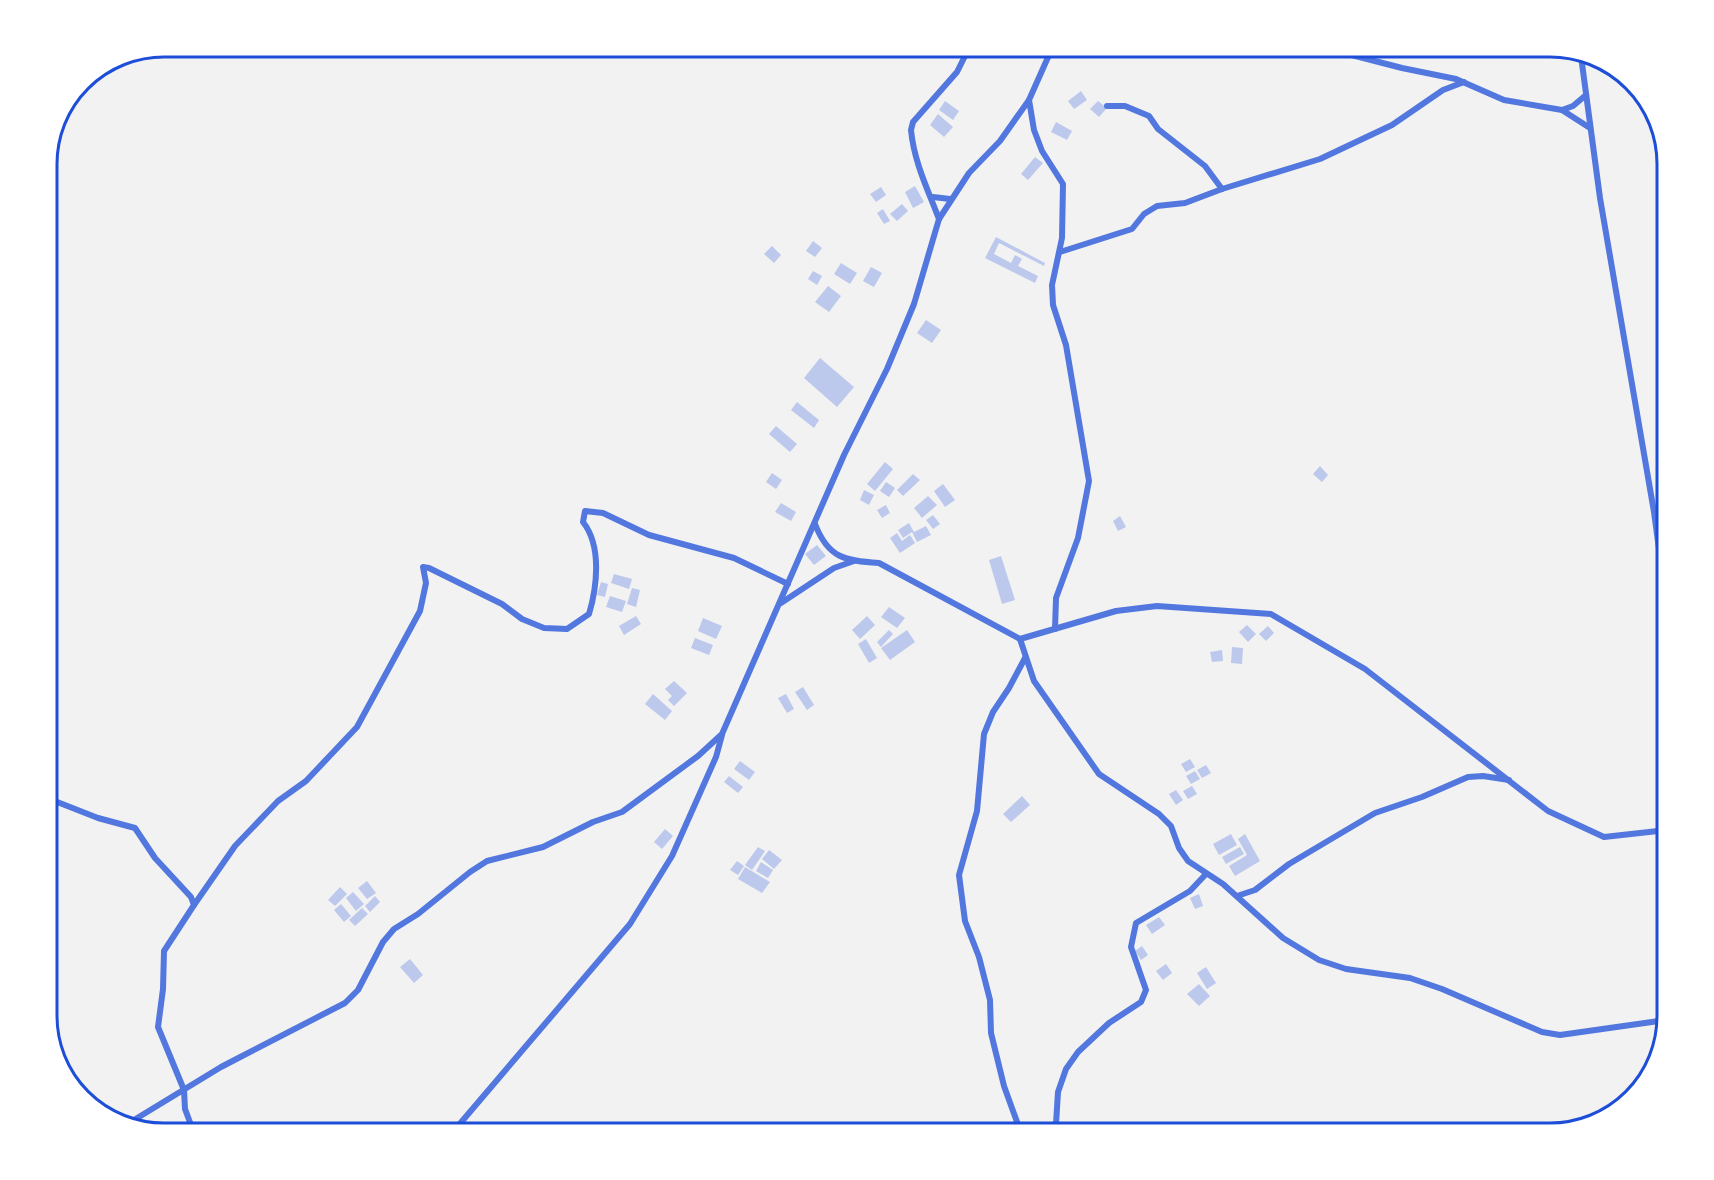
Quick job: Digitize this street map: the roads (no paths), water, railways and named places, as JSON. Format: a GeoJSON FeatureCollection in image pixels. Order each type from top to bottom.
{"type":"FeatureCollection","features":[{"type":"Feature","properties":{"kind":"street"},"geometry":{"type":"LineString","coordinates":[[939,219],[933,197],[921,177],[911,130],[913,122],[957,72],[964,57]]}},
{"type":"Feature","properties":{"kind":"street"},"geometry":{"type":"LineString","coordinates":[[461,1123],[630,924],[672,856],[716,757],[722,734],[844,455],[887,369],[914,304],[939,219],[969,173],[1000,141],[1029,100],[1048,57]]}},
{"type":"Feature","properties":{"kind":"street"},"geometry":{"type":"LineString","coordinates":[[1362,57],[1464,82],[1503,100],[1539,108],[1562,110],[1573,106],[1586,95]]}},
{"type":"Feature","properties":{"kind":"street"},"geometry":{"type":"LineString","coordinates":[[1582,62],[1590,128],[1657,540]]}},
{"type":"Feature","properties":{"kind":"street"},"geometry":{"type":"LineString","coordinates":[[1060,252],[1132,229],[1144,214],[1156,206],[1185,203],[1222,189],[1320,159],[1392,125],[1443,90],[1464,82]]}},
{"type":"Feature","properties":{"kind":"street"},"geometry":{"type":"LineString","coordinates":[[1029,100],[1034,129],[1042,151],[1063,184],[1060,252],[1052,285],[1053,305],[1066,345],[1089,481],[1078,538],[1056,598],[1055,629]]}},
{"type":"Feature","properties":{"kind":"street"},"geometry":{"type":"LineString","coordinates":[[1107,106],[1125,106],[1149,116],[1158,129],[1205,166],[1222,189]]}},
{"type":"Feature","properties":{"kind":"street"},"geometry":{"type":"LineString","coordinates":[[1562,110],[1590,128]]}},
{"type":"Feature","properties":{"kind":"street"},"geometry":{"type":"LineString","coordinates":[[933,197],[950,200]]}},
{"type":"Feature","properties":{"kind":"street"},"geometry":{"type":"LineString","coordinates":[[190,1123],[185,1109],[184,1090],[158,1027],[163,989],[164,951],[235,846],[278,801],[306,781],[357,727],[420,611],[426,582],[423,567],[502,604],[522,619],[544,628],[567,628],[589,614],[593,600],[596,565],[590,530],[583,522],[585,512],[603,513],[649,535],[734,558],[788,584]]}},
{"type":"Feature","properties":{"kind":"street"},"geometry":{"type":"LineString","coordinates":[[815,524],[822,542],[837,554],[854,561],[879,563],[1020,639],[1116,611],[1157,606],[1271,614],[1365,669],[1548,811],[1604,837],[1657,831]]}},
{"type":"Feature","properties":{"kind":"street"},"geometry":{"type":"LineString","coordinates":[[778,606],[834,568],[854,561]]}},
{"type":"Feature","properties":{"kind":"street"},"geometry":{"type":"LineString","coordinates":[[1020,639],[1034,681],[1100,774],[1159,814],[1171,826],[1179,848],[1188,861],[1237,896],[1283,938],[1319,960],[1346,969],[1410,978],[1442,989],[1542,1032],[1560,1035],[1657,1021]]}},
{"type":"Feature","properties":{"kind":"street"},"geometry":{"type":"LineString","coordinates":[[1017,1123],[1004,1086],[991,1034],[990,1000],[979,957],[965,921],[959,875],[977,810],[984,734],[993,712],[1025,658]]}},
{"type":"Feature","properties":{"kind":"street"},"geometry":{"type":"LineString","coordinates":[[136,1119],[221,1067],[345,1003],[358,990],[383,942],[394,929],[418,914],[487,861],[543,847],[594,822],[622,812],[698,756],[722,734]]}},
{"type":"Feature","properties":{"kind":"street"},"geometry":{"type":"LineString","coordinates":[[1237,896],[1255,890],[1298,858],[1375,813],[1422,797],[1468,777],[1483,776],[1509,780]]}},
{"type":"Feature","properties":{"kind":"street"},"geometry":{"type":"LineString","coordinates":[[57,802],[98,818],[135,828],[155,858],[191,897],[194,905]]}},
{"type":"Feature","properties":{"kind":"street"},"geometry":{"type":"LineString","coordinates":[[1056,1123],[1058,1092],[1066,1070],[1078,1052],[1109,1023],[1141,1002],[1146,990],[1131,948],[1136,923],[1190,891],[1206,874]]}}]}
